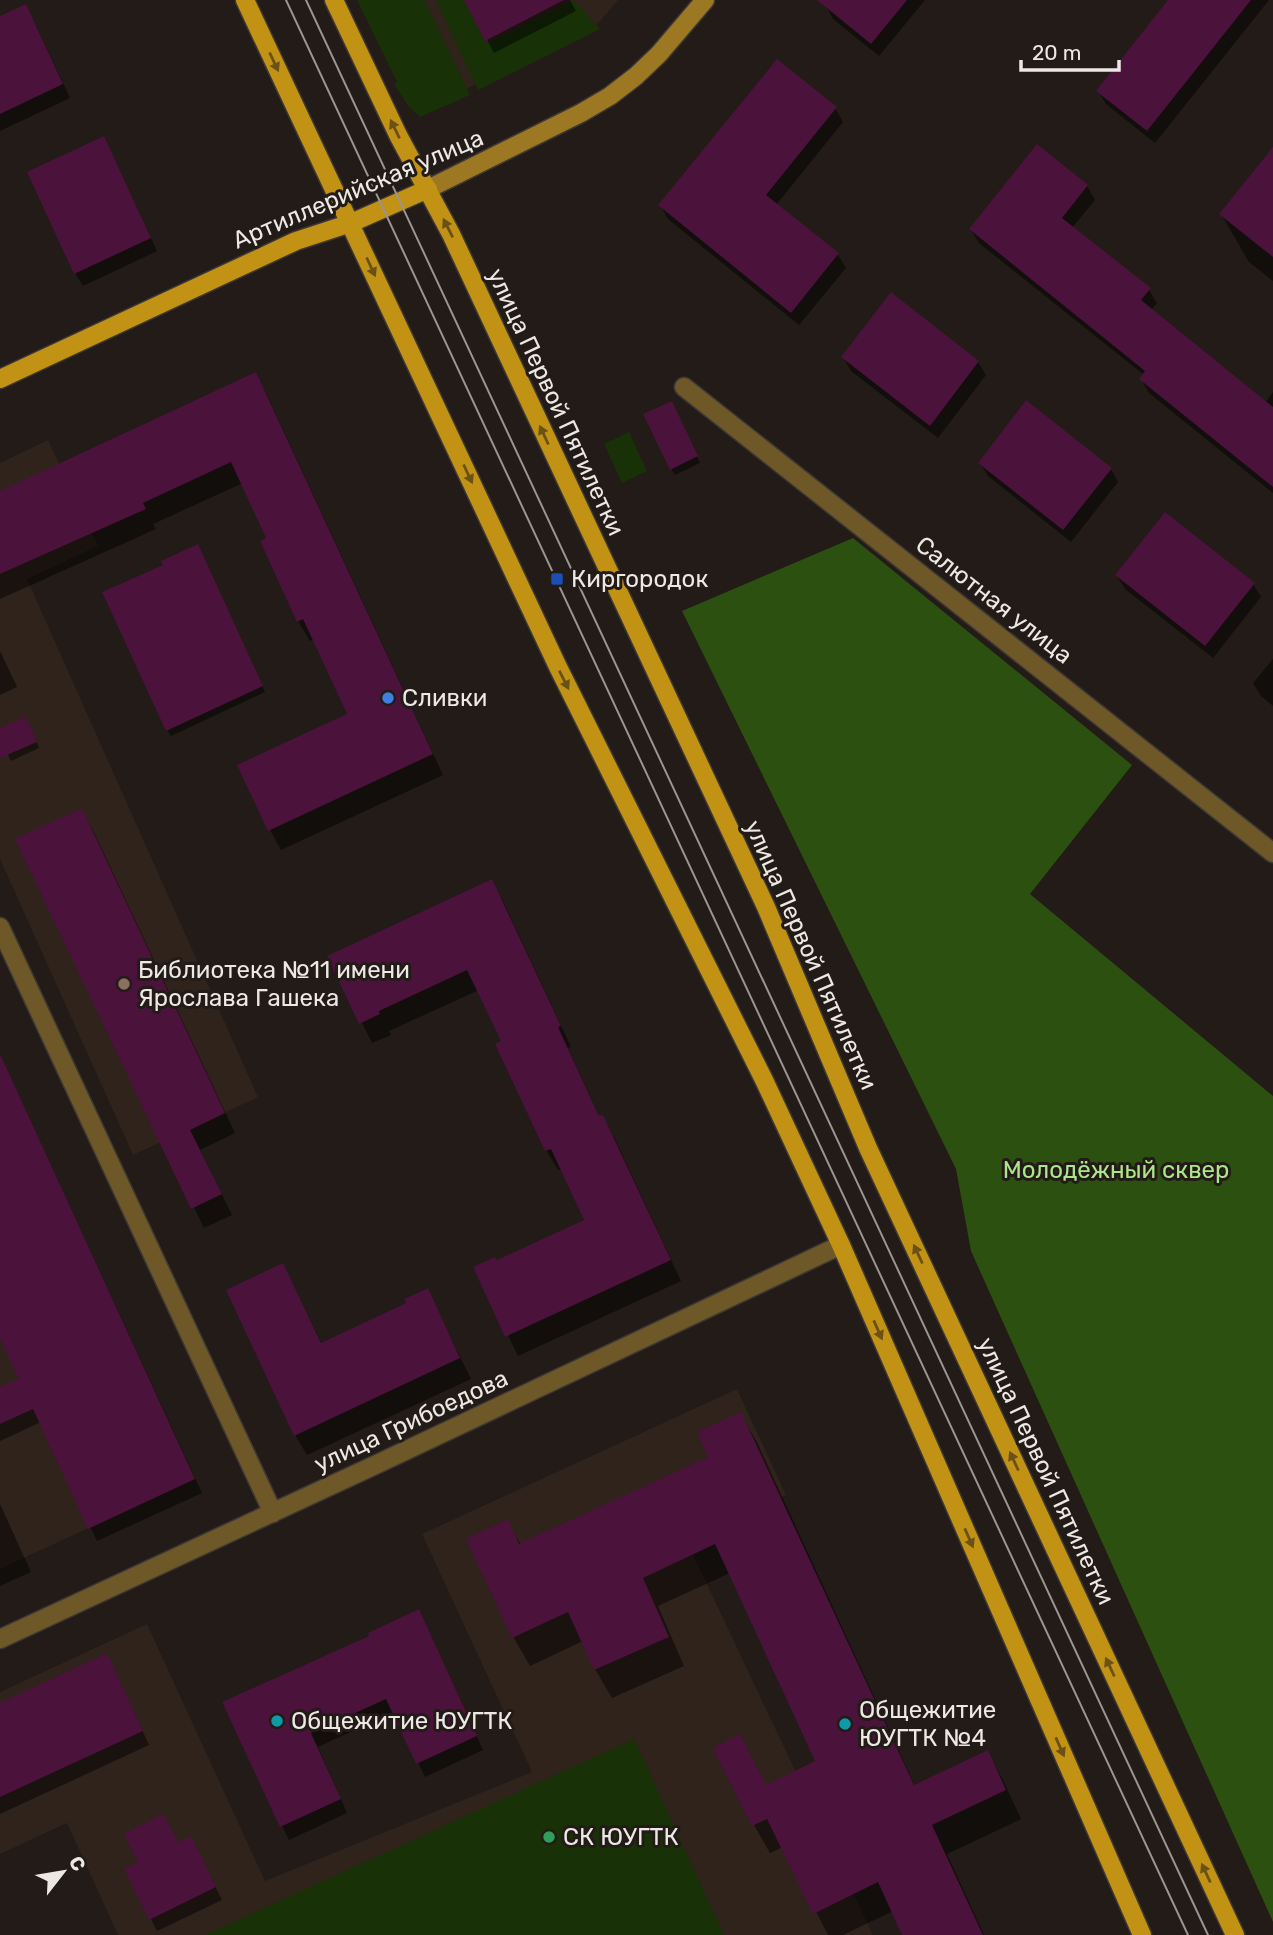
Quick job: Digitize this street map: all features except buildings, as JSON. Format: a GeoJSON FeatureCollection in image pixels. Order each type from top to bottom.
{"type":"FeatureCollection","features":[{"type":"Feature","properties":{"kind":"main road"},"geometry":{"type":"LineString","coordinates":[[245,0],[558,667],[765,1082],[841,1245],[1142,1935]]}},
{"type":"Feature","properties":{"kind":"main road","name":"улица Первой Пятилетки"},"geometry":{"type":"LineString","coordinates":[[334,0],[398,135],[451,234],[766,907],[869,1148],[1235,1935]]}},
{"type":"Feature","properties":{"kind":"main road","name":"Артиллерийская улица"},"geometry":{"type":"LineString","coordinates":[[0,379],[296,241],[351,223],[428,189]]}},
{"type":"Feature","properties":{"kind":"street","name":"Артиллерийская улица"},"geometry":{"type":"LineString","coordinates":[[428,189],[556,126],[610,96],[659,54],[705,0]]}},
{"type":"Feature","properties":{"kind":"street","name":"Салютная улица"},"geometry":{"type":"LineString","coordinates":[[684,387],[1273,853]]}},
{"type":"Feature","properties":{"kind":"street"},"geometry":{"type":"LineString","coordinates":[[0,927],[272,1513]]}},
{"type":"Feature","properties":{"kind":"street","name":"улица Грибоедова"},"geometry":{"type":"LineString","coordinates":[[0,1639],[841,1245]]}},
{"type":"Feature","properties":{"kind":"shaded area"},"geometry":{"type":"Polygon","coordinates":[[[412,0],[618,0],[596,26],[456,94],[412,0]]]}},
{"type":"Feature","properties":{"kind":"shaded area"},"geometry":{"type":"Polygon","coordinates":[[[48,440],[98,546],[27,579],[258,1097],[133,1155],[0,859],[0,463],[48,440]]]}},
{"type":"Feature","properties":{"kind":"shaded area"},"geometry":{"type":"Polygon","coordinates":[[[0,1054],[195,1479],[0,1569],[0,1054]]]}},
{"type":"Feature","properties":{"kind":"shaded area"},"geometry":{"type":"Polygon","coordinates":[[[737,1389],[786,1495],[688,1544],[873,1935],[118,1935],[67,1823],[0,1854],[0,1692],[147,1624],[265,1881],[532,1772],[422,1534],[737,1389]]]}},
{"type":"Feature","properties":{"kind":"green space"},"geometry":{"type":"Polygon","coordinates":[[[357,0],[424,0],[470,95],[420,117],[409,107],[394,84],[397,82],[357,0]]]}},
{"type":"Feature","properties":{"kind":"green space"},"geometry":{"type":"Polygon","coordinates":[[[436,0],[464,0],[487,44],[574,1],[600,29],[478,90],[436,0]]]}},
{"type":"Feature","properties":{"kind":"green space"},"geometry":{"type":"Polygon","coordinates":[[[629,432],[647,471],[622,483],[604,444],[629,432]]]}},
{"type":"Feature","properties":{"kind":"green space","name":"Молодёжный сквер"},"geometry":{"type":"Polygon","coordinates":[[[853,538],[1132,765],[1030,894],[1273,1096],[1273,1922],[971,1251],[956,1169],[682,611],[853,538]]]}},
{"type":"Feature","properties":{"kind":"green space","name":"СК ЮУГТК"},"geometry":{"type":"Polygon","coordinates":[[[634,1739],[724,1935],[205,1935],[634,1739]]]}},
{"type":"Feature","properties":{"kind":"tram line"},"geometry":{"type":"LineString","coordinates":[[286,0],[1188,1935]]}},
{"type":"Feature","properties":{"kind":"tram line"},"geometry":{"type":"LineString","coordinates":[[306,0],[1208,1935]]}},
{"type":"Feature","properties":{"kind":"place","name":"Киргородок"},"geometry":{"type":"Point","coordinates":[557,579]}},
{"type":"Feature","properties":{"kind":"place","name":"Сливки"},"geometry":{"type":"Point","coordinates":[388,698]}},
{"type":"Feature","properties":{"kind":"place","name":"Библиотека №11 имени Ярослава Гашека"},"geometry":{"type":"Point","coordinates":[124,984]}},
{"type":"Feature","properties":{"kind":"place","name":"Общежитие ЮУГТК"},"geometry":{"type":"Point","coordinates":[277,1721]}},
{"type":"Feature","properties":{"kind":"place","name":"Общежитие ЮУГТК №4"},"geometry":{"type":"Point","coordinates":[845,1724]}},
{"type":"Feature","properties":{"kind":"place","name":"СК ЮУГТК"},"geometry":{"type":"Point","coordinates":[549,1837]}}]}
